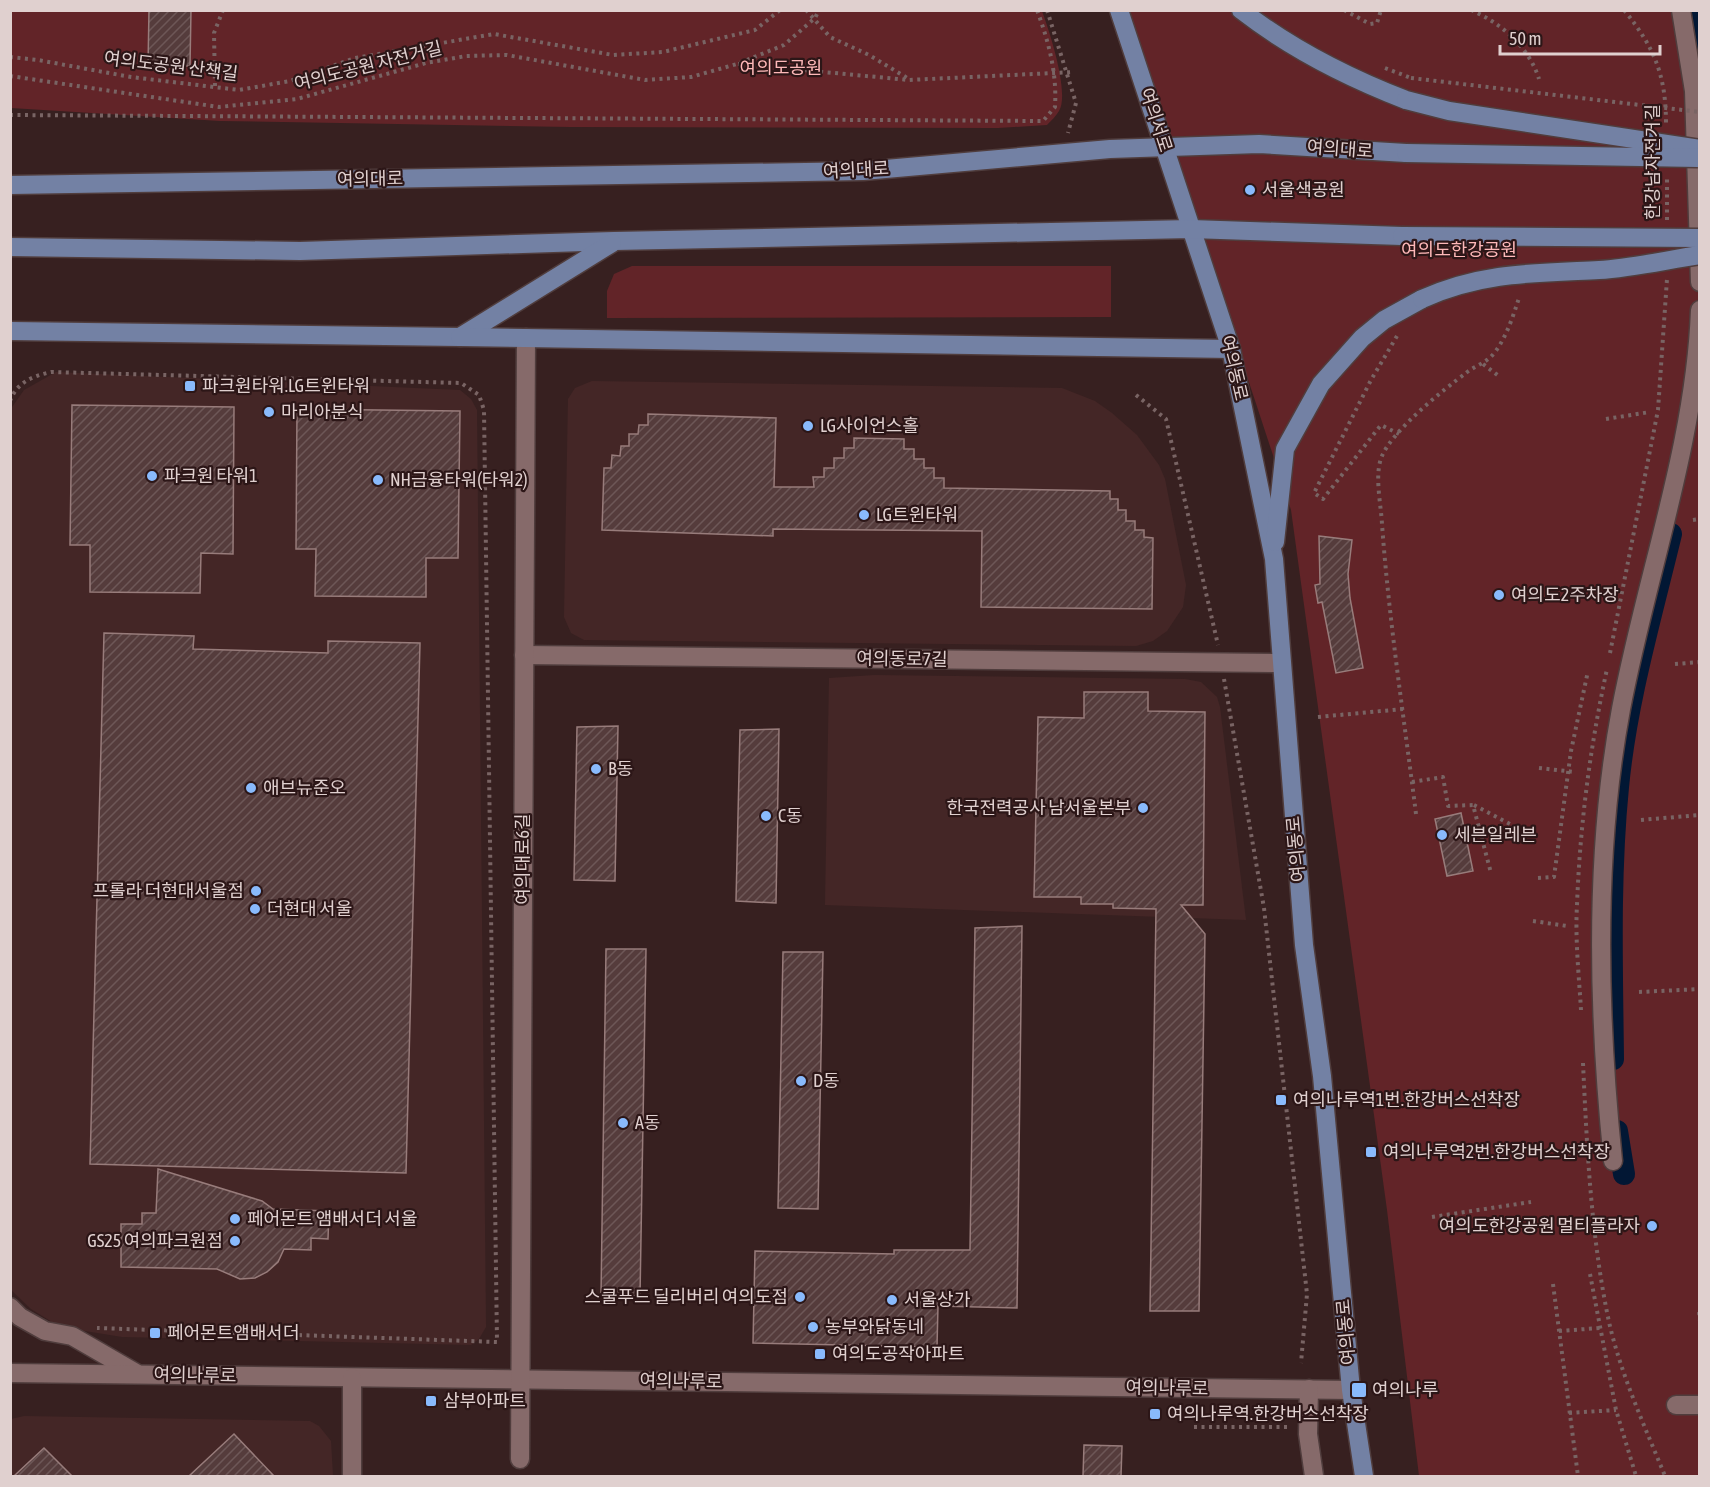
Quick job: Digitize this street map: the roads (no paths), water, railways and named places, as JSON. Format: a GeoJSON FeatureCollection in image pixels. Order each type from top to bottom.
{"type":"FeatureCollection","features":[{"type":"Feature","properties":{"kind":"main road","name":"여의서로"},"geometry":{"type":"LineString","coordinates":[[1119,10],[1191,230]]}},
{"type":"Feature","properties":{"kind":"main road"},"geometry":{"type":"LineString","coordinates":[[1241,10],[1320,60],[1373,87],[1406,99],[1449,111],[1700,149]]}},
{"type":"Feature","properties":{"kind":"main road","name":"여의대로"},"geometry":{"type":"LineString","coordinates":[[10,185],[863,171],[1165,147],[1259,144],[1406,153],[1700,158]]}},
{"type":"Feature","properties":{"kind":"main road"},"geometry":{"type":"LineString","coordinates":[[10,247],[300,251],[1191,230],[1402,236],[1700,238]]}},
{"type":"Feature","properties":{"kind":"main road","name":"여의동로"},"geometry":{"type":"LineString","coordinates":[[1191,230],[1231,349],[1274,559],[1280,663],[1304,945],[1322,1076],[1351,1390],[1364,1476]]}},
{"type":"Feature","properties":{"kind":"main road"},"geometry":{"type":"LineString","coordinates":[[460,337],[614,242]]}},
{"type":"Feature","properties":{"kind":"main road"},"geometry":{"type":"LineString","coordinates":[[1274,559],[1285,449],[1322,384],[1362,338],[1398,312],[1422,299],[1484,278],[1532,271],[1601,270],[1700,255]]}},
{"type":"Feature","properties":{"kind":"main road"},"geometry":{"type":"LineString","coordinates":[[10,331],[1231,349]]}},
{"type":"Feature","properties":{"kind":"street"},"geometry":{"type":"LineString","coordinates":[[1681,10],[1694,91],[1700,282]]}},
{"type":"Feature","properties":{"kind":"street"},"geometry":{"type":"LineString","coordinates":[[1613,1161],[1604,1036],[1602,924],[1607,820],[1621,711],[1690,405],[1698,347],[1700,310]]}},
{"type":"Feature","properties":{"kind":"street","name":"여의대로6길"},"geometry":{"type":"LineString","coordinates":[[520,1459],[526,338]]}},
{"type":"Feature","properties":{"kind":"street","name":"여의동로7길"},"geometry":{"type":"LineString","coordinates":[[524,655],[1280,663]]}},
{"type":"Feature","properties":{"kind":"street"},"geometry":{"type":"LineString","coordinates":[[10,1307],[20,1317],[45,1331],[72,1336],[138,1374]]}},
{"type":"Feature","properties":{"kind":"street","name":"여의나루로"},"geometry":{"type":"LineString","coordinates":[[10,1373],[1351,1390]]}},
{"type":"Feature","properties":{"kind":"street"},"geometry":{"type":"LineString","coordinates":[[352,1378],[352,1476]]}},
{"type":"Feature","properties":{"kind":"street"},"geometry":{"type":"LineString","coordinates":[[1309,1389],[1309,1442],[1314,1476]]}},
{"type":"Feature","properties":{"kind":"street"},"geometry":{"type":"LineString","coordinates":[[1676,1405],[1700,1406]]}},
{"type":"Feature","properties":{"kind":"waterway"},"geometry":{"type":"LineString","coordinates":[[1694,10],[1700,43]]}},
{"type":"Feature","properties":{"kind":"waterway"},"geometry":{"type":"LineString","coordinates":[[1613,1059],[1612,889],[1618,787],[1633,691],[1671,534]]}},
{"type":"Feature","properties":{"kind":"waterway"},"geometry":{"type":"LineString","coordinates":[[1617,1131],[1624,1174]]}},
{"type":"Feature","properties":{"kind":"place","name":"서울색공원"},"geometry":{"type":"Point","coordinates":[1250,190]}},
{"type":"Feature","properties":{"kind":"place","name":"파크원타워.LG트윈타워"},"geometry":{"type":"Point","coordinates":[190,386]}},
{"type":"Feature","properties":{"kind":"place","name":"마리아분식"},"geometry":{"type":"Point","coordinates":[269,412]}},
{"type":"Feature","properties":{"kind":"place","name":"LG사이언스홀"},"geometry":{"type":"Point","coordinates":[808,426]}},
{"type":"Feature","properties":{"kind":"place","name":"파크원 타워1"},"geometry":{"type":"Point","coordinates":[152,476]}},
{"type":"Feature","properties":{"kind":"place","name":"NH금융타워(타워2)"},"geometry":{"type":"Point","coordinates":[378,480]}},
{"type":"Feature","properties":{"kind":"place","name":"LG트윈타워"},"geometry":{"type":"Point","coordinates":[864,515]}},
{"type":"Feature","properties":{"kind":"place","name":"여의도2주차장"},"geometry":{"type":"Point","coordinates":[1499,595]}},
{"type":"Feature","properties":{"kind":"place","name":"B동"},"geometry":{"type":"Point","coordinates":[596,769]}},
{"type":"Feature","properties":{"kind":"place","name":"애브뉴준오"},"geometry":{"type":"Point","coordinates":[251,788]}},
{"type":"Feature","properties":{"kind":"place","name":"한국전력공사 남서울본부"},"geometry":{"type":"Point","coordinates":[1143,808]}},
{"type":"Feature","properties":{"kind":"place","name":"C동"},"geometry":{"type":"Point","coordinates":[766,816]}},
{"type":"Feature","properties":{"kind":"place","name":"세븐일레븐"},"geometry":{"type":"Point","coordinates":[1442,835]}},
{"type":"Feature","properties":{"kind":"place","name":"프롤라 더현대서울점"},"geometry":{"type":"Point","coordinates":[256,891]}},
{"type":"Feature","properties":{"kind":"place","name":"더현대 서울"},"geometry":{"type":"Point","coordinates":[255,909]}},
{"type":"Feature","properties":{"kind":"place","name":"D동"},"geometry":{"type":"Point","coordinates":[801,1081]}},
{"type":"Feature","properties":{"kind":"place","name":"여의나루역1번.한강버스선착장"},"geometry":{"type":"Point","coordinates":[1281,1100]}},
{"type":"Feature","properties":{"kind":"place","name":"A동"},"geometry":{"type":"Point","coordinates":[623,1123]}},
{"type":"Feature","properties":{"kind":"place","name":"여의나루역2번.한강버스선착장"},"geometry":{"type":"Point","coordinates":[1371,1152]}},
{"type":"Feature","properties":{"kind":"place","name":"페어몬트 앰배서더 서울"},"geometry":{"type":"Point","coordinates":[235,1219]}},
{"type":"Feature","properties":{"kind":"place","name":"여의도한강공원 멀티플라자"},"geometry":{"type":"Point","coordinates":[1652,1226]}},
{"type":"Feature","properties":{"kind":"place","name":"GS25 여의파크원점"},"geometry":{"type":"Point","coordinates":[235,1241]}},
{"type":"Feature","properties":{"kind":"place","name":"스쿨푸드 딜리버리 여의도점"},"geometry":{"type":"Point","coordinates":[800,1297]}},
{"type":"Feature","properties":{"kind":"place","name":"서울상가"},"geometry":{"type":"Point","coordinates":[892,1300]}},
{"type":"Feature","properties":{"kind":"place","name":"농부와닭동네"},"geometry":{"type":"Point","coordinates":[813,1327]}},
{"type":"Feature","properties":{"kind":"place","name":"페어몬트앰배서더"},"geometry":{"type":"Point","coordinates":[155,1333]}},
{"type":"Feature","properties":{"kind":"place","name":"여의도공작아파트"},"geometry":{"type":"Point","coordinates":[820,1354]}},
{"type":"Feature","properties":{"kind":"place","name":"여의나루"},"geometry":{"type":"Point","coordinates":[1359,1390]}},
{"type":"Feature","properties":{"kind":"place","name":"삼부아파트"},"geometry":{"type":"Point","coordinates":[431,1401]}},
{"type":"Feature","properties":{"kind":"place","name":"여의나루역.한강버스선착장"},"geometry":{"type":"Point","coordinates":[1155,1414]}},
{"type":"Feature","properties":{"kind":"park label","name":"여의도공원"},"geometry":{"type":"Point","coordinates":[781,68]}},
{"type":"Feature","properties":{"kind":"park label","name":"여의도한강공원"},"geometry":{"type":"Point","coordinates":[1459,250]}}]}
